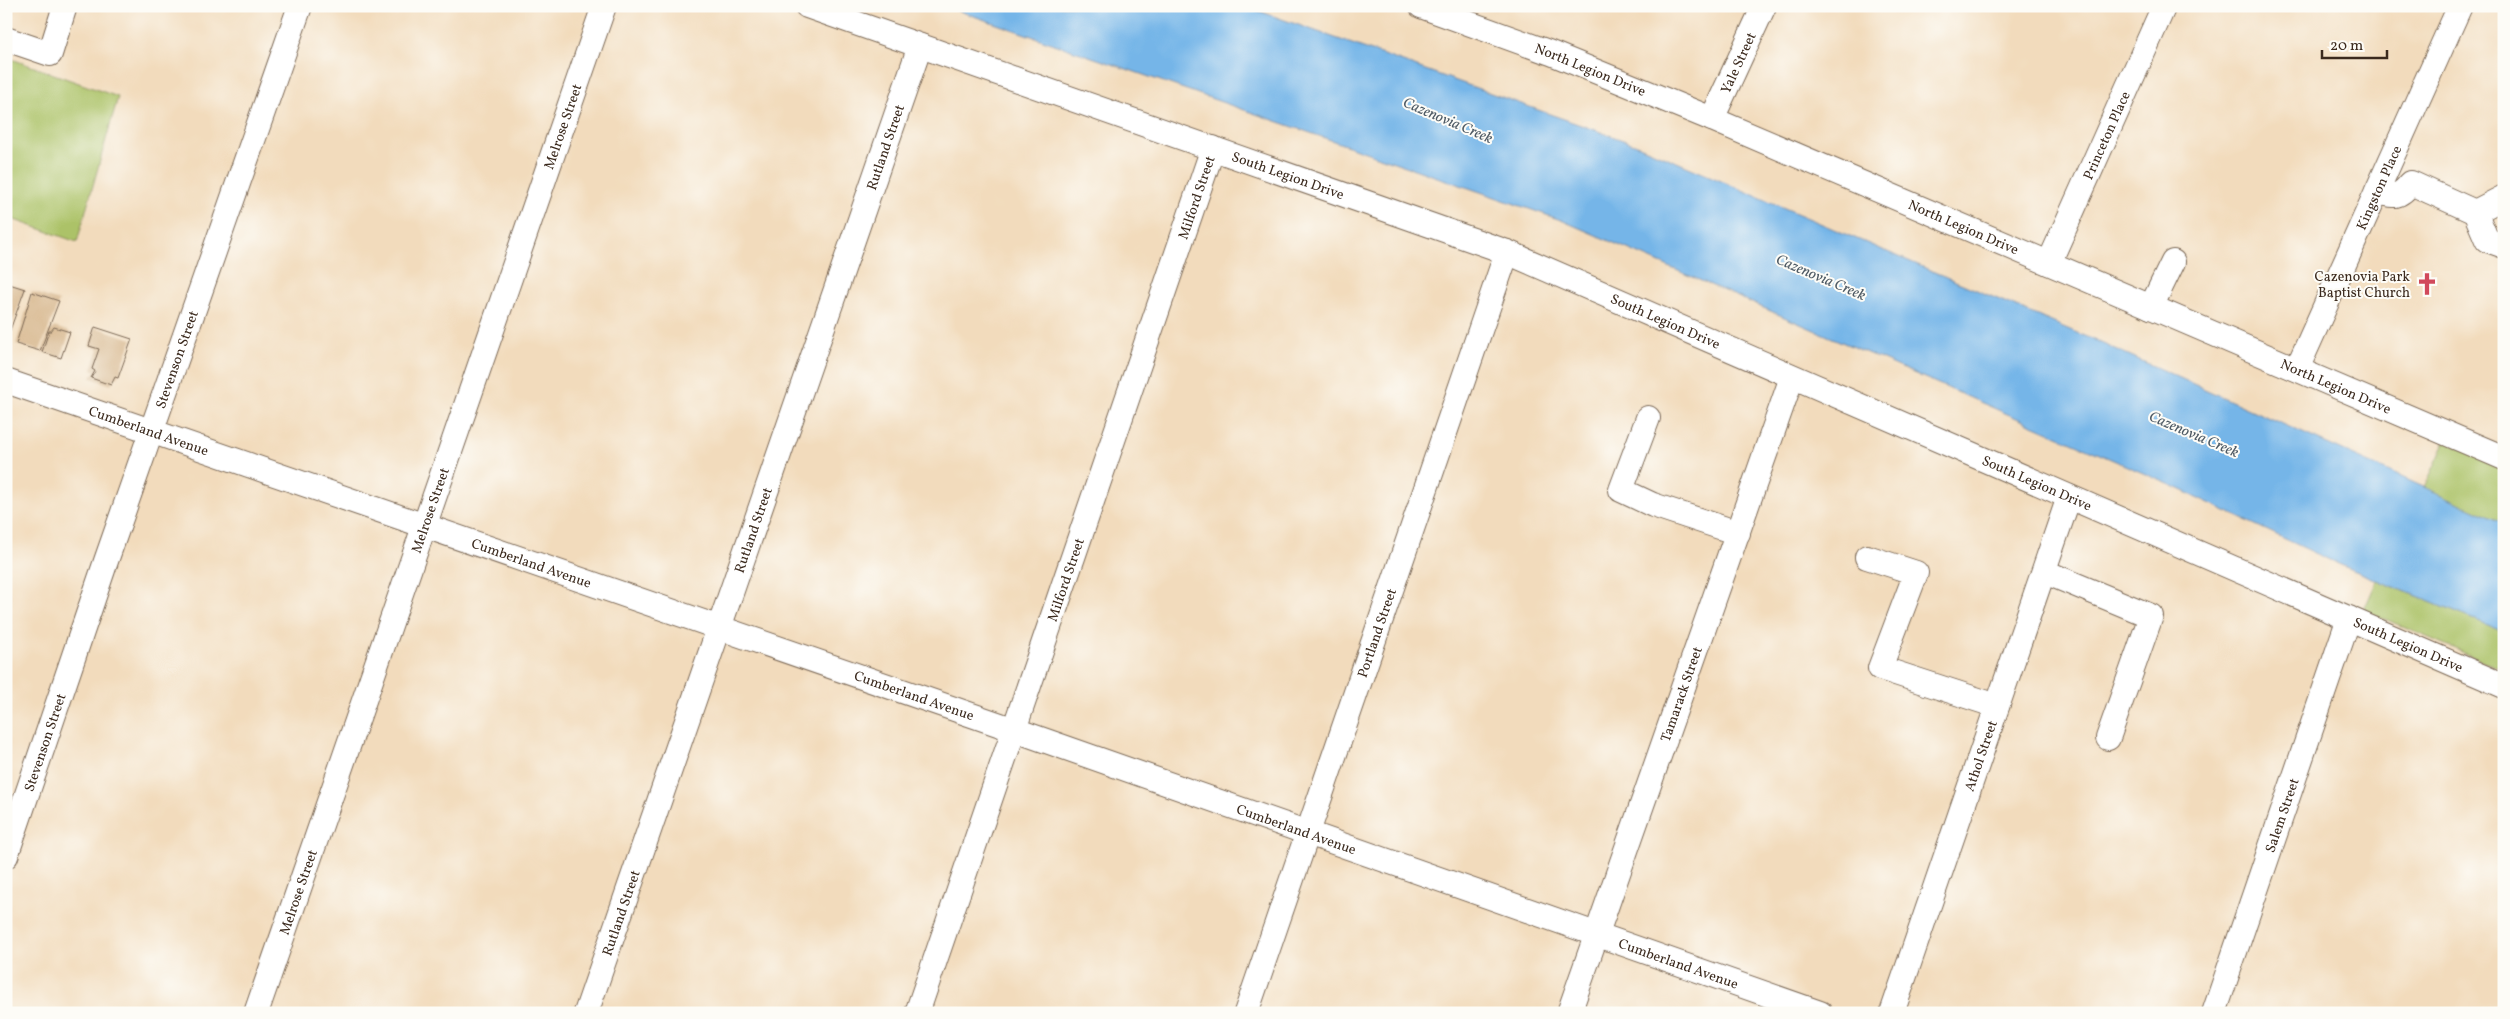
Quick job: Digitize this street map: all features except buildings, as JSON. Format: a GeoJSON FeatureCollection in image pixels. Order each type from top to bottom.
{"type":"FeatureCollection","features":[{"type":"Feature","properties":{"kind":"street"},"geometry":{"type":"LineString","coordinates":[[6,40],[50,54],[66,6]]}},
{"type":"Feature","properties":{"kind":"street","name":"Stevenson Street"},"geometry":{"type":"LineString","coordinates":[[6,856],[300,6]]}},
{"type":"Feature","properties":{"kind":"street","name":"Melrose Street"},"geometry":{"type":"LineString","coordinates":[[256,1013],[604,6]]}},
{"type":"Feature","properties":{"kind":"street","name":"South Legion Drive"},"geometry":{"type":"LineString","coordinates":[[807,6],[1507,252],[2504,686]]}},
{"type":"Feature","properties":{"kind":"street","name":"North Legion Drive"},"geometry":{"type":"LineString","coordinates":[[1421,6],[1458,12],[1551,53],[1712,118],[2504,458]]}},
{"type":"Feature","properties":{"kind":"street","name":"Yale Street"},"geometry":{"type":"LineString","coordinates":[[1712,118],[1764,6]]}},
{"type":"Feature","properties":{"kind":"street","name":"Princeton Place"},"geometry":{"type":"LineString","coordinates":[[2049,263],[2164,6]]}},
{"type":"Feature","properties":{"kind":"street","name":"Kingston Place"},"geometry":{"type":"LineString","coordinates":[[2297,369],[2460,6]]}},
{"type":"Feature","properties":{"kind":"street","name":"Rutland Street"},"geometry":{"type":"LineString","coordinates":[[586,1013],[920,46]]}},
{"type":"Feature","properties":{"kind":"street","name":"Milford Street"},"geometry":{"type":"LineString","coordinates":[[917,1013],[1214,148]]}},
{"type":"Feature","properties":{"kind":"street"},"geometry":{"type":"LineString","coordinates":[[2377,191],[2392,196],[2402,194],[2411,183],[2475,212],[2487,240],[2504,246]]}},
{"type":"Feature","properties":{"kind":"street"},"geometry":{"type":"LineString","coordinates":[[2475,212],[2504,197]]}},
{"type":"Feature","properties":{"kind":"street","name":"Portland Street"},"geometry":{"type":"LineString","coordinates":[[1246,1013],[1507,252]]}},
{"type":"Feature","properties":{"kind":"street"},"geometry":{"type":"LineString","coordinates":[[2150,307],[2173,262]]}},
{"type":"Feature","properties":{"kind":"street","name":"Tamarack Street"},"geometry":{"type":"LineString","coordinates":[[1569,1013],[1792,377]]}},
{"type":"Feature","properties":{"kind":"street","name":"Cumberland Avenue"},"geometry":{"type":"LineString","coordinates":[[6,381],[1309,832],[1820,1013]]}},
{"type":"Feature","properties":{"kind":"street"},"geometry":{"type":"LineString","coordinates":[[1648,418],[1621,490],[1653,505],[1738,534]]}},
{"type":"Feature","properties":{"kind":"street","name":"Athol Street"},"geometry":{"type":"LineString","coordinates":[[1892,1013],[2045,572],[2069,497]]}},
{"type":"Feature","properties":{"kind":"street"},"geometry":{"type":"LineString","coordinates":[[1867,556],[1916,573],[1880,668],[1997,706]]}},
{"type":"Feature","properties":{"kind":"street"},"geometry":{"type":"LineString","coordinates":[[2045,572],[2151,616],[2108,738]]}},
{"type":"Feature","properties":{"kind":"street","name":"Salem Street"},"geometry":{"type":"LineString","coordinates":[[2214,1013],[2349,618]]}},
{"type":"Feature","properties":{"kind":"green space"},"geometry":{"type":"Polygon","coordinates":[[[6,57],[118,97],[77,242],[6,217],[6,57]]]}},
{"type":"Feature","properties":{"kind":"green space"},"geometry":{"type":"Polygon","coordinates":[[[2446,441],[2504,467],[2504,523],[2424,488],[2446,441]]]}},
{"type":"Feature","properties":{"kind":"green space"},"geometry":{"type":"Polygon","coordinates":[[[2377,580],[2504,632],[2504,670],[2364,610],[2377,580]]]}},
{"type":"Feature","properties":{"kind":"water","name":"Cazenovia Creek"},"geometry":{"type":"Polygon","coordinates":[[[945,6],[1245,6],[1637,145],[2124,353],[2504,523],[2504,632],[2336,563],[2173,486],[1561,220],[945,6]]]}},
{"type":"Feature","properties":{"kind":"place","name":"Cazenovia Park Baptist Church"},"geometry":{"type":"Point","coordinates":[2427,284]}}]}
